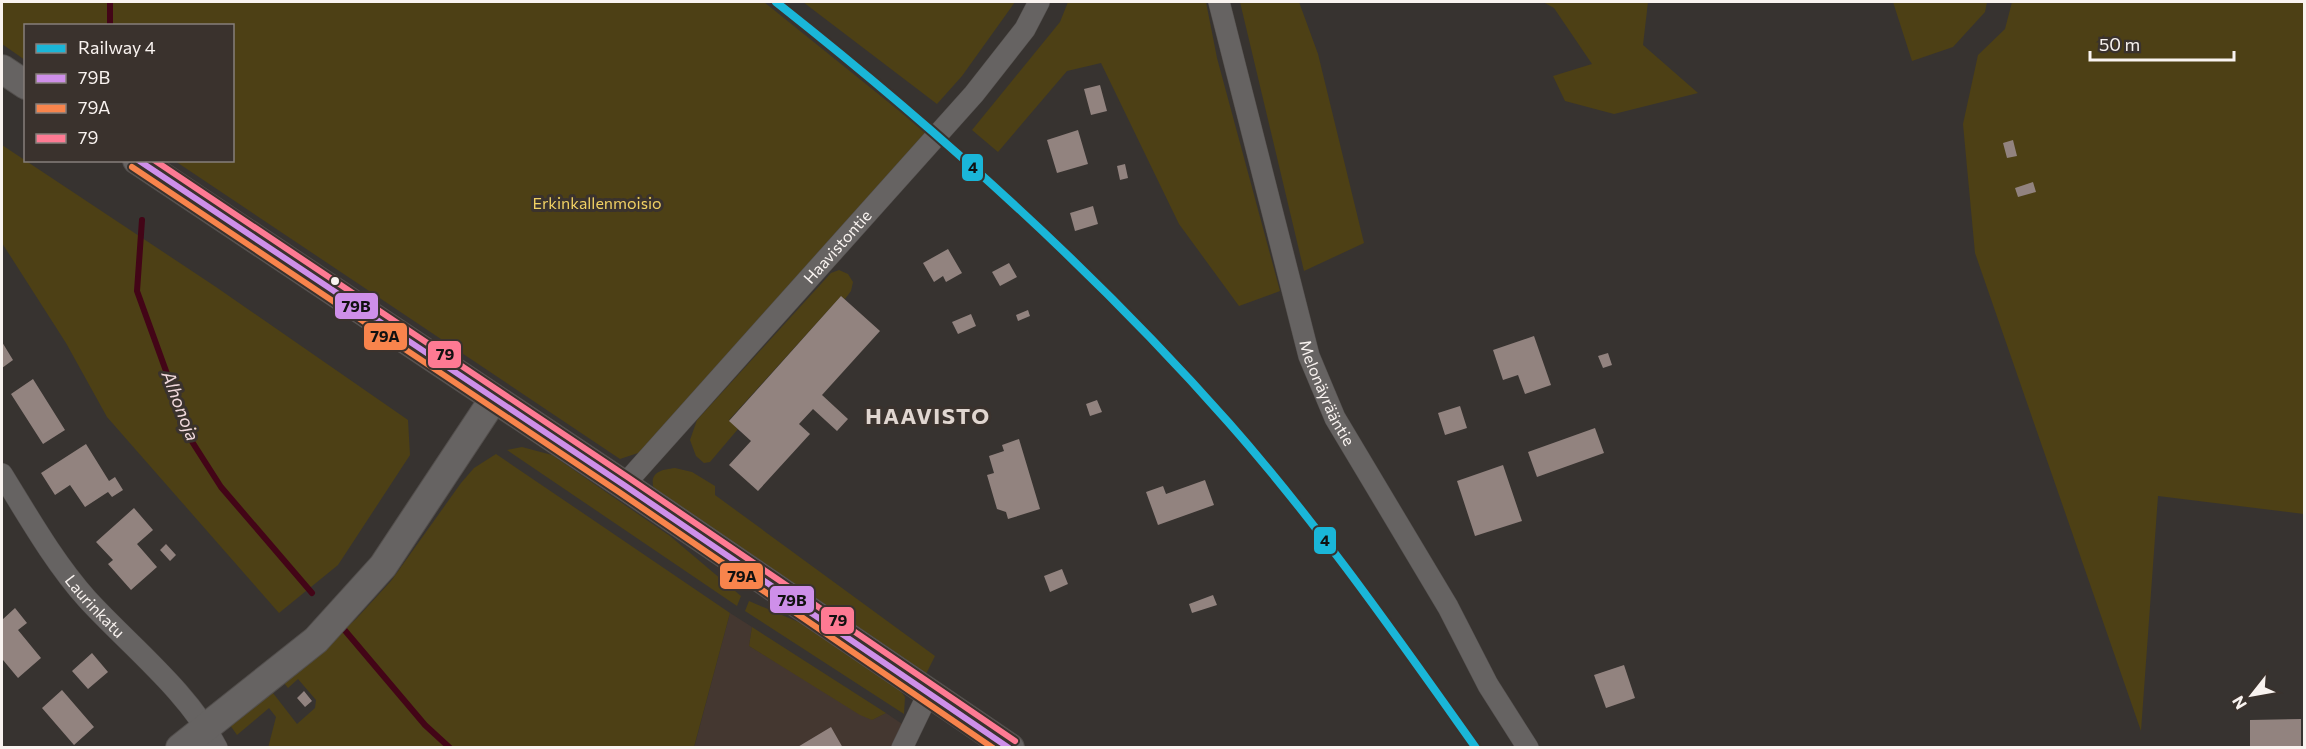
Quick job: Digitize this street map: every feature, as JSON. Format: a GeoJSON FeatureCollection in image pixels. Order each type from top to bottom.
{"type":"FeatureCollection","features":[{"type":"Feature","properties":{"kind":"main road"},"geometry":{"type":"LineString","coordinates":[[2,69],[24,84]]}},
{"type":"Feature","properties":{"kind":"main road"},"geometry":{"type":"LineString","coordinates":[[139,162],[493,400],[624,485],[1010,747]]}},
{"type":"Feature","properties":{"kind":"main road"},"geometry":{"type":"LineString","coordinates":[[180,747],[210,737],[316,640],[383,566],[493,400]]}},
{"type":"Feature","properties":{"kind":"street","name":"Haavistontie"},"geometry":{"type":"LineString","coordinates":[[624,485],[974,94],[1025,29],[1039,2]]}},
{"type":"Feature","properties":{"kind":"street","name":"Melonäyrääntie"},"geometry":{"type":"LineString","coordinates":[[1219,2],[1309,356],[1335,418],[1350,446],[1448,607],[1488,685],[1528,747]]}},
{"type":"Feature","properties":{"kind":"street","name":"Laurinkatu"},"geometry":{"type":"LineString","coordinates":[[2,474],[43,539],[86,597],[180,696],[210,737]]}},
{"type":"Feature","properties":{"kind":"street"},"geometry":{"type":"LineString","coordinates":[[902,747],[929,692]]}},
{"type":"Feature","properties":{"kind":"shaded area"},"geometry":{"type":"Polygon","coordinates":[[[730,613],[752,627],[749,646],[872,720],[886,713],[905,726],[895,747],[694,748],[730,613]]]}},
{"type":"Feature","properties":{"kind":"green space","name":"Erkinkallenmoisio"},"geometry":{"type":"Polygon","coordinates":[[[2,2],[764,2],[928,134],[641,452],[620,459],[176,162],[234,162],[234,24],[24,24],[24,59],[2,44],[2,2]]]}},
{"type":"Feature","properties":{"kind":"green space"},"geometry":{"type":"Polygon","coordinates":[[[803,2],[1015,2],[962,76],[937,104],[803,2]]]}},
{"type":"Feature","properties":{"kind":"green space"},"geometry":{"type":"Polygon","coordinates":[[[1068,2],[1206,2],[1217,58],[1280,291],[1239,306],[1179,224],[1101,63],[1067,71],[998,152],[972,130],[1060,22],[1068,2]]]}},
{"type":"Feature","properties":{"kind":"green space"},"geometry":{"type":"Polygon","coordinates":[[[1240,2],[1299,2],[1318,54],[1364,243],[1304,271],[1240,2]]]}},
{"type":"Feature","properties":{"kind":"green space"},"geometry":{"type":"Polygon","coordinates":[[[1543,2],[1648,2],[1643,45],[1698,93],[1614,114],[1565,101],[1553,76],[1592,64],[1554,8],[1543,2]]]}},
{"type":"Feature","properties":{"kind":"green space"},"geometry":{"type":"Polygon","coordinates":[[[1893,2],[1987,2],[1985,12],[1953,47],[1912,61],[1893,2]]]}},
{"type":"Feature","properties":{"kind":"green space"},"geometry":{"type":"Polygon","coordinates":[[[2012,2],[2304,2],[2304,514],[2158,496],[2141,731],[1975,253],[1963,124],[1978,55],[2005,29],[2012,2]]]}},
{"type":"Feature","properties":{"kind":"green space"},"geometry":{"type":"Polygon","coordinates":[[[2,145],[24,160],[24,162],[28,162],[216,287],[408,420],[410,455],[338,565],[279,613],[107,417],[66,343],[2,243],[2,145]]]}},
{"type":"Feature","properties":{"kind":"green space"},"geometry":{"type":"Polygon","coordinates":[[[839,270],[848,274],[853,282],[851,291],[845,299],[841,296],[729,420],[738,429],[710,462],[704,463],[696,456],[690,440],[697,420],[831,273],[839,270]]]}},
{"type":"Feature","properties":{"kind":"green space"},"geometry":{"type":"Polygon","coordinates":[[[522,447],[552,455],[670,536],[741,596],[737,606],[507,450],[522,447]]]}},
{"type":"Feature","properties":{"kind":"green space"},"geometry":{"type":"Polygon","coordinates":[[[496,454],[730,613],[694,747],[268,748],[276,717],[269,708],[237,735],[230,725],[273,693],[297,724],[315,708],[316,700],[298,679],[288,688],[284,683],[356,619],[391,581],[461,483],[474,468],[496,454]]]}},
{"type":"Feature","properties":{"kind":"green space"},"geometry":{"type":"Polygon","coordinates":[[[675,468],[692,472],[715,486],[715,495],[935,656],[924,678],[654,490],[654,476],[675,468]]]}},
{"type":"Feature","properties":{"kind":"green space"},"geometry":{"type":"Polygon","coordinates":[[[749,601],[803,624],[898,687],[905,697],[904,714],[745,611],[749,601]]]}},
{"type":"Feature","properties":{"kind":"green space"},"geometry":{"type":"Polygon","coordinates":[[[752,627],[886,713],[872,720],[860,715],[749,646],[752,627]]]}},
{"type":"Feature","properties":{"kind":"building"},"geometry":{"type":"Polygon","coordinates":[[[1100,85],[1107,111],[1091,115],[1084,89],[1100,85]]]}},
{"type":"Feature","properties":{"kind":"building"},"geometry":{"type":"Polygon","coordinates":[[[1078,130],[1088,164],[1057,173],[1047,140],[1078,130]]]}},
{"type":"Feature","properties":{"kind":"building"},"geometry":{"type":"Polygon","coordinates":[[[2013,140],[2017,156],[2007,158],[2003,143],[2013,140]]]}},
{"type":"Feature","properties":{"kind":"building"},"geometry":{"type":"Polygon","coordinates":[[[1125,164],[1128,178],[1120,180],[1117,166],[1125,164]]]}},
{"type":"Feature","properties":{"kind":"building"},"geometry":{"type":"Polygon","coordinates":[[[2033,182],[2036,192],[2018,197],[2015,188],[2033,182]]]}},
{"type":"Feature","properties":{"kind":"building"},"geometry":{"type":"Polygon","coordinates":[[[1093,206],[1098,224],[1075,231],[1070,213],[1093,206]]]}},
{"type":"Feature","properties":{"kind":"building"},"geometry":{"type":"Polygon","coordinates":[[[948,249],[962,273],[946,282],[943,276],[934,282],[923,263],[948,249]]]}},
{"type":"Feature","properties":{"kind":"building"},"geometry":{"type":"Polygon","coordinates":[[[1009,263],[1017,277],[1000,286],[992,272],[1009,263]]]}},
{"type":"Feature","properties":{"kind":"building"},"geometry":{"type":"Polygon","coordinates":[[[841,296],[880,331],[822,395],[848,419],[837,431],[813,409],[799,424],[810,434],[758,491],[729,465],[751,441],[729,421],[841,296]]]}},
{"type":"Feature","properties":{"kind":"building"},"geometry":{"type":"Polygon","coordinates":[[[1028,310],[1030,316],[1018,321],[1016,315],[1028,310]]]}},
{"type":"Feature","properties":{"kind":"building"},"geometry":{"type":"Polygon","coordinates":[[[971,314],[976,326],[958,334],[952,322],[971,314]]]}},
{"type":"Feature","properties":{"kind":"building"},"geometry":{"type":"Polygon","coordinates":[[[1534,336],[1551,385],[1525,394],[1518,375],[1503,380],[1493,350],[1534,336]]]}},
{"type":"Feature","properties":{"kind":"building"},"geometry":{"type":"Polygon","coordinates":[[[2,342],[13,360],[2,368],[2,342]]]}},
{"type":"Feature","properties":{"kind":"building"},"geometry":{"type":"Polygon","coordinates":[[[1608,353],[1612,365],[1603,368],[1598,356],[1608,353]]]}},
{"type":"Feature","properties":{"kind":"building"},"geometry":{"type":"Polygon","coordinates":[[[33,379],[65,430],[43,444],[11,394],[33,379]]]}},
{"type":"Feature","properties":{"kind":"building"},"geometry":{"type":"Polygon","coordinates":[[[1097,400],[1102,412],[1090,416],[1086,404],[1097,400]]]}},
{"type":"Feature","properties":{"kind":"building"},"geometry":{"type":"Polygon","coordinates":[[[1460,406],[1467,428],[1445,435],[1438,413],[1460,406]]]}},
{"type":"Feature","properties":{"kind":"building"},"geometry":{"type":"Polygon","coordinates":[[[1595,428],[1604,453],[1537,477],[1528,452],[1595,428]]]}},
{"type":"Feature","properties":{"kind":"building"},"geometry":{"type":"Polygon","coordinates":[[[1019,439],[1040,509],[1008,519],[1006,512],[997,509],[987,475],[994,473],[989,456],[1004,451],[1002,445],[1019,439]]]}},
{"type":"Feature","properties":{"kind":"building"},"geometry":{"type":"Polygon","coordinates":[[[86,444],[109,481],[115,477],[123,490],[112,497],[108,492],[85,507],[70,485],[55,495],[41,473],[86,444]]]}},
{"type":"Feature","properties":{"kind":"building"},"geometry":{"type":"Polygon","coordinates":[[[1503,465],[1522,521],[1475,536],[1457,481],[1503,465]]]}},
{"type":"Feature","properties":{"kind":"building"},"geometry":{"type":"Polygon","coordinates":[[[1205,480],[1214,505],[1158,525],[1146,492],[1163,486],[1166,494],[1205,480]]]}},
{"type":"Feature","properties":{"kind":"building"},"geometry":{"type":"Polygon","coordinates":[[[134,508],[153,530],[137,544],[157,567],[131,590],[108,564],[113,560],[96,542],[134,508]]]}},
{"type":"Feature","properties":{"kind":"building"},"geometry":{"type":"Polygon","coordinates":[[[166,544],[176,555],[170,561],[160,550],[166,544]]]}},
{"type":"Feature","properties":{"kind":"building"},"geometry":{"type":"Polygon","coordinates":[[[1062,569],[1068,584],[1050,592],[1044,576],[1062,569]]]}},
{"type":"Feature","properties":{"kind":"building"},"geometry":{"type":"Polygon","coordinates":[[[1213,595],[1217,605],[1192,613],[1189,604],[1213,595]]]}},
{"type":"Feature","properties":{"kind":"building"},"geometry":{"type":"Polygon","coordinates":[[[15,608],[27,623],[18,630],[41,658],[18,678],[3,660],[2,662],[2,620],[15,608]]]}},
{"type":"Feature","properties":{"kind":"building"},"geometry":{"type":"Polygon","coordinates":[[[92,653],[108,672],[88,689],[72,671],[92,653]]]}},
{"type":"Feature","properties":{"kind":"building"},"geometry":{"type":"Polygon","coordinates":[[[1624,665],[1635,698],[1606,708],[1594,675],[1624,665]]]}},
{"type":"Feature","properties":{"kind":"building"},"geometry":{"type":"Polygon","coordinates":[[[62,690],[94,727],[74,745],[42,708],[62,690]]]}},
{"type":"Feature","properties":{"kind":"building"},"geometry":{"type":"Polygon","coordinates":[[[304,691],[312,701],[305,707],[297,698],[304,691]]]}},
{"type":"Feature","properties":{"kind":"building"},"geometry":{"type":"Polygon","coordinates":[[[2301,719],[2301,748],[2250,748],[2250,720],[2301,719]]]}},
{"type":"Feature","properties":{"kind":"building"},"geometry":{"type":"Polygon","coordinates":[[[831,727],[843,748],[796,748],[831,727]]]}},
{"type":"Feature","properties":{"kind":"waterway","name":"Alhonoja"},"geometry":{"type":"LineString","coordinates":[[110,2],[110,24]]}},
{"type":"Feature","properties":{"kind":"waterway","name":"Alhonoja"},"geometry":{"type":"LineString","coordinates":[[142,220],[137,291],[191,440],[221,487],[312,593]]}},
{"type":"Feature","properties":{"kind":"waterway","name":"Alhonoja"},"geometry":{"type":"LineString","coordinates":[[342,627],[425,725],[450,748]]}},
{"type":"Feature","properties":{"kind":"rail line","name":"4"},"geometry":{"type":"LineString","coordinates":[[776,2],[896,100],[1012,202],[1068,255],[1177,366],[1229,423],[1294,501],[1357,582],[1476,748]]}},
{"type":"Feature","properties":{"kind":"transit line","name":"79B"},"geometry":{"type":"LineString","coordinates":[[141,162],[624,485],[1009,748]]}},
{"type":"Feature","properties":{"kind":"transit line","name":"79"},"geometry":{"type":"LineString","coordinates":[[157,162],[629,478],[1015,741]]}},
{"type":"Feature","properties":{"kind":"transit line","name":"79A"},"geometry":{"type":"LineString","coordinates":[[132,167],[619,492],[993,748]]}},
{"type":"Feature","properties":{"kind":"district","name":"HAAVISTO"},"geometry":{"type":"Point","coordinates":[928,416]}}]}
